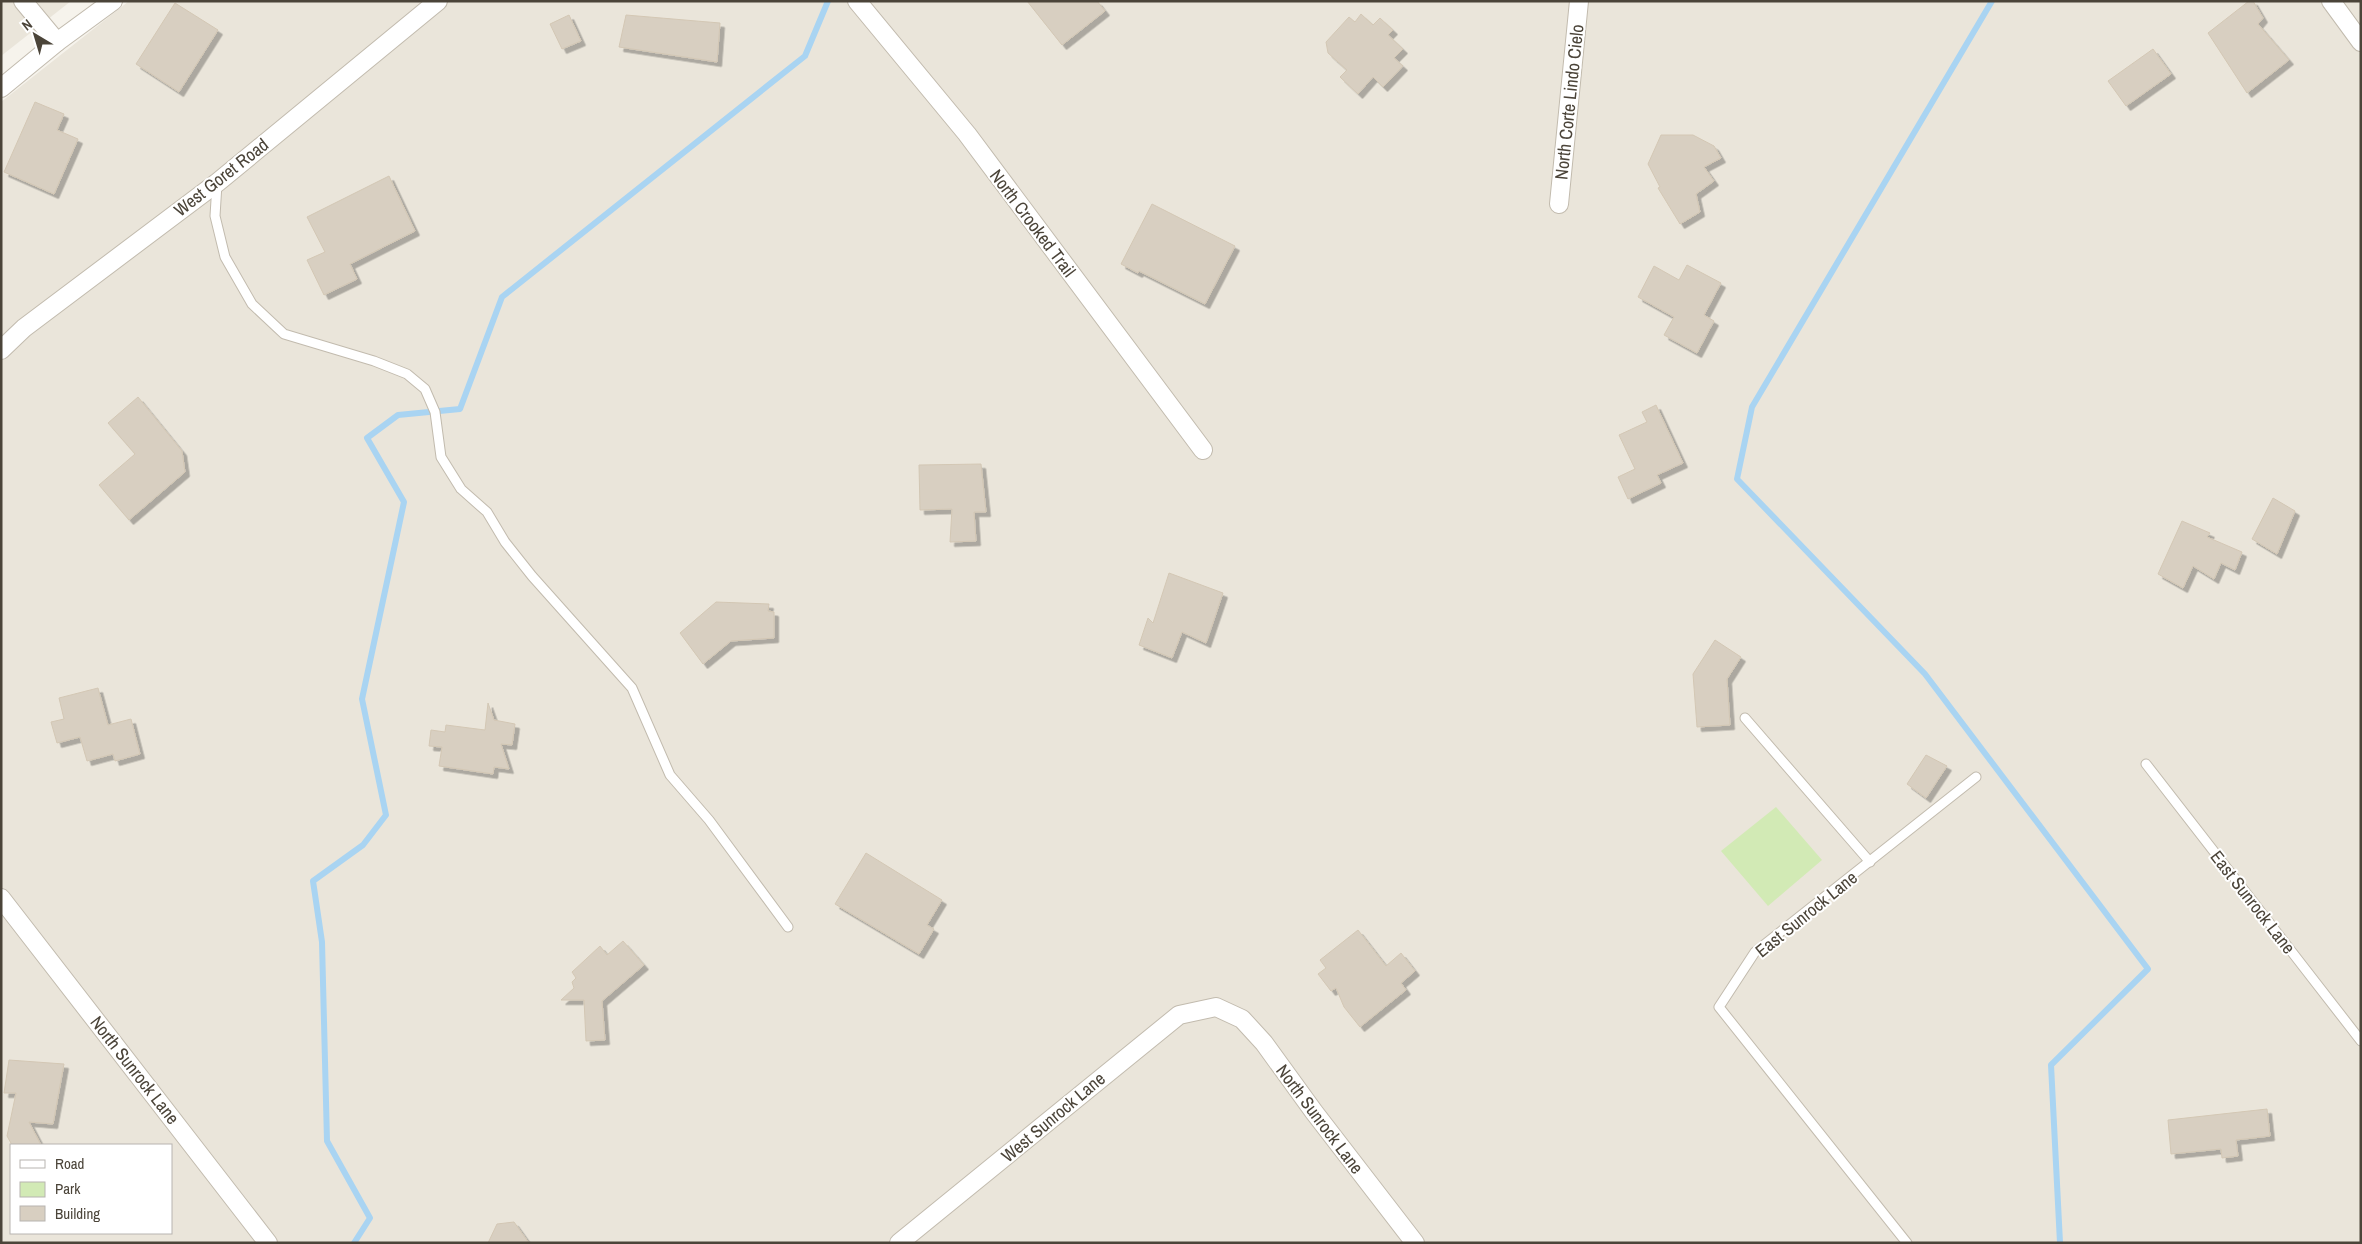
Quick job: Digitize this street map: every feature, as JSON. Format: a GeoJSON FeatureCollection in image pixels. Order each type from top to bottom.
{"type":"FeatureCollection","features":[{"type":"Feature","properties":{"kind":"street"},"geometry":{"type":"LineString","coordinates":[[23,1],[57,42]]}},
{"type":"Feature","properties":{"kind":"street"},"geometry":{"type":"LineString","coordinates":[[1,88],[57,42],[113,1]]}},
{"type":"Feature","properties":{"kind":"street","name":"West Goret Road"},"geometry":{"type":"LineString","coordinates":[[1,350],[24,328],[218,182],[438,1]]}},
{"type":"Feature","properties":{"kind":"street","name":"North Crooked Trail"},"geometry":{"type":"LineString","coordinates":[[857,1],[967,134],[1203,450]]}},
{"type":"Feature","properties":{"kind":"street","name":"North Corte Lindo Cielo"},"geometry":{"type":"LineString","coordinates":[[1558,204],[1579,1]]}},
{"type":"Feature","properties":{"kind":"street"},"geometry":{"type":"LineString","coordinates":[[2331,1],[2361,42]]}},
{"type":"Feature","properties":{"kind":"street","name":"North Sunrock Lane"},"geometry":{"type":"LineString","coordinates":[[1,898],[268,1243]]}},
{"type":"Feature","properties":{"kind":"street","name":"North Sunrock Lane"},"geometry":{"type":"LineString","coordinates":[[1216,1007],[1242,1020],[1264,1043],[1314,1112],[1415,1243]]}},
{"type":"Feature","properties":{"kind":"street","name":"West Sunrock Lane"},"geometry":{"type":"LineString","coordinates":[[899,1243],[1179,1015],[1216,1007]]}},
{"type":"Feature","properties":{"kind":"lane"},"geometry":{"type":"LineString","coordinates":[[218,182],[215,216],[225,257],[252,304],[284,334],[374,361],[407,374],[425,388],[435,412],[441,457],[461,490],[487,512],[504,542],[532,576],[632,688],[670,776],[709,820],[788,927]]}},
{"type":"Feature","properties":{"kind":"lane"},"geometry":{"type":"LineString","coordinates":[[1745,718],[1870,862]]}},
{"type":"Feature","properties":{"kind":"lane","name":"East Sunrock Lane"},"geometry":{"type":"LineString","coordinates":[[2146,764],[2361,1041]]}},
{"type":"Feature","properties":{"kind":"lane","name":"East Sunrock Lane"},"geometry":{"type":"LineString","coordinates":[[1906,1243],[1719,1006],[1755,952],[1976,776]]}},
{"type":"Feature","properties":{"kind":"shaded area"},"geometry":{"type":"Polygon","coordinates":[[[1,1],[71,1],[1,56],[1,1]]]}},
{"type":"Feature","properties":{"kind":"shaded area"},"geometry":{"type":"Polygon","coordinates":[[[129,1],[2361,1],[2361,1243],[1,1243],[1,102],[129,1]]]}},
{"type":"Feature","properties":{"kind":"green space"},"geometry":{"type":"Polygon","coordinates":[[[1776,807],[1822,860],[1768,906],[1721,851],[1776,807]]]}},
{"type":"Feature","properties":{"kind":"building"},"geometry":{"type":"Polygon","coordinates":[[[1027,1],[1097,1],[1105,11],[1062,45],[1027,1]]]}},
{"type":"Feature","properties":{"kind":"building"},"geometry":{"type":"Polygon","coordinates":[[[2249,1],[2253,1],[2263,18],[2258,24],[2289,60],[2247,93],[2208,33],[2249,1]]]}},
{"type":"Feature","properties":{"kind":"building"},"geometry":{"type":"Polygon","coordinates":[[[175,3],[218,30],[179,92],[136,64],[175,3]]]}},
{"type":"Feature","properties":{"kind":"building"},"geometry":{"type":"Polygon","coordinates":[[[1361,14],[1373,25],[1380,18],[1393,30],[1388,35],[1403,49],[1394,58],[1403,66],[1383,87],[1373,77],[1358,94],[1340,77],[1347,70],[1328,53],[1326,42],[1349,17],[1355,22],[1361,14]]]}},
{"type":"Feature","properties":{"kind":"building"},"geometry":{"type":"Polygon","coordinates":[[[569,15],[581,41],[562,49],[550,24],[569,15]]]}},
{"type":"Feature","properties":{"kind":"building"},"geometry":{"type":"Polygon","coordinates":[[[626,15],[720,23],[717,62],[619,47],[626,15]]]}},
{"type":"Feature","properties":{"kind":"building"},"geometry":{"type":"Polygon","coordinates":[[[2153,49],[2171,74],[2126,106],[2108,81],[2153,49]]]}},
{"type":"Feature","properties":{"kind":"building"},"geometry":{"type":"Polygon","coordinates":[[[35,102],[64,114],[57,130],[78,139],[54,194],[4,172],[35,102]]]}},
{"type":"Feature","properties":{"kind":"building"},"geometry":{"type":"Polygon","coordinates":[[[1661,135],[1693,135],[1714,146],[1721,158],[1704,167],[1714,181],[1696,194],[1700,212],[1680,224],[1658,188],[1660,187],[1648,164],[1661,135]]]}},
{"type":"Feature","properties":{"kind":"building"},"geometry":{"type":"Polygon","coordinates":[[[389,176],[415,231],[350,264],[357,279],[324,295],[307,260],[325,252],[307,217],[389,176]]]}},
{"type":"Feature","properties":{"kind":"building"},"geometry":{"type":"Polygon","coordinates":[[[1152,204],[1235,246],[1205,304],[1121,264],[1152,204]]]}},
{"type":"Feature","properties":{"kind":"building"},"geometry":{"type":"Polygon","coordinates":[[[1687,265],[1721,283],[1704,315],[1714,321],[1697,353],[1664,335],[1674,317],[1638,297],[1654,266],[1679,280],[1687,265]]]}},
{"type":"Feature","properties":{"kind":"building"},"geometry":{"type":"Polygon","coordinates":[[[138,397],[182,451],[185,472],[129,520],[99,485],[135,454],[108,423],[138,397]]]}},
{"type":"Feature","properties":{"kind":"building"},"geometry":{"type":"Polygon","coordinates":[[[1656,405],[1683,463],[1657,475],[1661,483],[1628,499],[1618,477],[1635,469],[1619,435],[1647,422],[1642,412],[1656,405]]]}},
{"type":"Feature","properties":{"kind":"building"},"geometry":{"type":"Polygon","coordinates":[[[981,464],[986,512],[974,512],[976,541],[950,542],[952,509],[920,510],[919,465],[981,464]]]}},
{"type":"Feature","properties":{"kind":"building"},"geometry":{"type":"Polygon","coordinates":[[[2273,498],[2295,511],[2277,554],[2252,539],[2273,498]]]}},
{"type":"Feature","properties":{"kind":"building"},"geometry":{"type":"Polygon","coordinates":[[[2182,521],[2210,533],[2207,537],[2242,552],[2235,570],[2221,563],[2214,579],[2193,566],[2183,588],[2158,574],[2182,521]]]}},
{"type":"Feature","properties":{"kind":"building"},"geometry":{"type":"Polygon","coordinates":[[[1169,573],[1223,593],[1206,643],[1182,632],[1172,658],[1139,645],[1148,618],[1153,623],[1169,573]]]}},
{"type":"Feature","properties":{"kind":"building"},"geometry":{"type":"Polygon","coordinates":[[[716,602],[769,604],[768,611],[774,612],[774,638],[731,641],[703,664],[680,633],[716,602]]]}},
{"type":"Feature","properties":{"kind":"building"},"geometry":{"type":"Polygon","coordinates":[[[1715,640],[1741,657],[1727,679],[1730,725],[1697,727],[1693,674],[1715,640]]]}},
{"type":"Feature","properties":{"kind":"building"},"geometry":{"type":"Polygon","coordinates":[[[98,688],[108,725],[131,719],[140,754],[115,761],[113,754],[87,761],[80,737],[57,743],[51,722],[64,719],[59,698],[98,688]]]}},
{"type":"Feature","properties":{"kind":"building"},"geometry":{"type":"Polygon","coordinates":[[[488,703],[494,720],[515,724],[512,745],[501,744],[509,769],[494,767],[493,774],[439,766],[442,747],[429,746],[431,730],[445,732],[446,725],[485,730],[488,703]]]}},
{"type":"Feature","properties":{"kind":"building"},"geometry":{"type":"Polygon","coordinates":[[[1926,755],[1947,766],[1926,798],[1907,784],[1926,755]]]}},
{"type":"Feature","properties":{"kind":"building"},"geometry":{"type":"Polygon","coordinates":[[[866,853],[942,900],[927,925],[934,929],[919,954],[835,904],[866,853]]]}},
{"type":"Feature","properties":{"kind":"building"},"geometry":{"type":"Polygon","coordinates":[[[1358,930],[1386,966],[1401,953],[1415,971],[1401,983],[1406,990],[1360,1027],[1344,1007],[1336,988],[1331,991],[1318,974],[1326,968],[1320,960],[1358,930]]]}},
{"type":"Feature","properties":{"kind":"building"},"geometry":{"type":"Polygon","coordinates":[[[623,941],[644,965],[602,1001],[605,1040],[586,1041],[584,1000],[561,1000],[574,988],[572,982],[576,978],[572,972],[600,946],[607,955],[623,941]]]}},
{"type":"Feature","properties":{"kind":"building"},"geometry":{"type":"Polygon","coordinates":[[[9,1060],[64,1064],[53,1124],[29,1122],[40,1144],[11,1144],[7,1136],[16,1093],[4,1093],[9,1060]]]}},
{"type":"Feature","properties":{"kind":"building"},"geometry":{"type":"Polygon","coordinates":[[[2267,1109],[2270,1136],[2236,1140],[2238,1156],[2222,1158],[2221,1149],[2171,1154],[2168,1120],[2267,1109]]]}},
{"type":"Feature","properties":{"kind":"building"},"geometry":{"type":"Polygon","coordinates":[[[514,1222],[529,1243],[488,1243],[497,1224],[514,1222]]]}},
{"type":"Feature","properties":{"kind":"waterway"},"geometry":{"type":"LineString","coordinates":[[354,1243],[370,1218],[327,1141],[322,942],[313,881],[363,845],[386,815],[362,699],[404,502],[367,438],[398,415],[460,409],[502,297],[805,56],[828,1]]}},
{"type":"Feature","properties":{"kind":"waterway"},"geometry":{"type":"LineString","coordinates":[[1992,1],[1752,407],[1737,479],[1925,674],[2148,969],[2051,1065],[2060,1243]]}}]}
